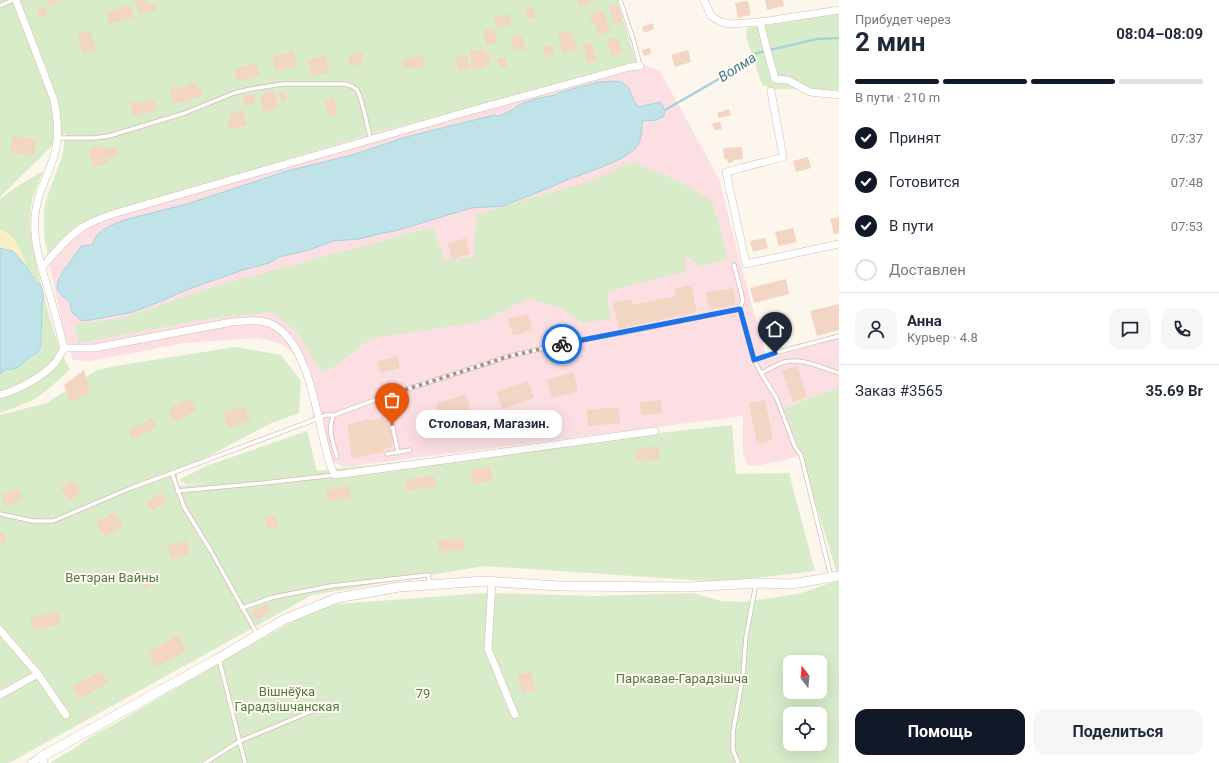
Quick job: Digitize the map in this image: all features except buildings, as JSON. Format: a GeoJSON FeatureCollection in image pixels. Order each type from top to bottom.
{"type":"FeatureCollection","features":[{"type":"Feature","properties":{"kind":"street"},"geometry":{"type":"LineString","coordinates":[[0,395],[21,386],[44,373],[55,363],[64,348],[36,241],[35,216],[40,191],[53,158],[57,138],[57,114],[54,100],[14,0]]}},
{"type":"Feature","properties":{"kind":"street"},"geometry":{"type":"LineString","coordinates":[[704,0],[711,16],[716,20],[731,24],[760,22],[839,10]]}},
{"type":"Feature","properties":{"kind":"street"},"geometry":{"type":"LineString","coordinates":[[760,22],[775,78],[788,80],[810,92],[839,95]]}},
{"type":"Feature","properties":{"kind":"street"},"geometry":{"type":"LineString","coordinates":[[42,267],[68,238],[81,228],[94,221],[116,213],[630,67],[640,66]]}},
{"type":"Feature","properties":{"kind":"street"},"geometry":{"type":"LineString","coordinates":[[771,91],[782,157],[726,172],[746,264],[839,244]]}},
{"type":"Feature","properties":{"kind":"street"},"geometry":{"type":"LineString","coordinates":[[64,348],[94,348],[232,322],[262,322],[279,328],[290,338],[306,371],[319,418],[329,463],[335,475],[655,430]]}},
{"type":"Feature","properties":{"kind":"street"},"geometry":{"type":"LineString","coordinates":[[31,763],[43,760],[283,620],[337,598],[399,587],[484,581],[558,586],[689,587],[756,583],[792,584],[835,577]]}},
{"type":"Feature","properties":{"kind":"street"},"geometry":{"type":"LineString","coordinates":[[492,582],[488,649],[515,715]]}},
{"type":"Feature","properties":{"kind":"street"},"geometry":{"type":"LineString","coordinates":[[1,632],[38,674],[66,715]]}},
{"type":"Feature","properties":{"kind":"street"},"geometry":{"type":"LineString","coordinates":[[0,695],[38,674]]}},
{"type":"Feature","properties":{"kind":"lane"},"geometry":{"type":"LineString","coordinates":[[0,6],[14,0]]}},
{"type":"Feature","properties":{"kind":"lane"},"geometry":{"type":"LineString","coordinates":[[620,0],[634,42],[640,66]]}},
{"type":"Feature","properties":{"kind":"lane"},"geometry":{"type":"LineString","coordinates":[[57,138],[94,138],[109,136],[185,114],[234,93],[251,89],[283,84],[345,84],[352,86],[357,90],[371,140]]}},
{"type":"Feature","properties":{"kind":"lane"},"geometry":{"type":"LineString","coordinates":[[734,265],[743,300],[740,309],[754,360],[777,399],[796,447],[801,455],[835,577]]}},
{"type":"Feature","properties":{"kind":"lane"},"geometry":{"type":"LineString","coordinates":[[0,514],[33,521],[54,521],[131,488],[326,415],[334,415],[386,396],[510,356],[579,340],[740,309]]}},
{"type":"Feature","properties":{"kind":"lane"},"geometry":{"type":"LineString","coordinates":[[754,360],[839,336]]}},
{"type":"Feature","properties":{"kind":"lane"},"geometry":{"type":"LineString","coordinates":[[761,373],[781,363],[789,361],[820,366],[839,373]]}},
{"type":"Feature","properties":{"kind":"lane"},"geometry":{"type":"LineString","coordinates":[[386,396],[398,452]]}},
{"type":"Feature","properties":{"kind":"lane"},"geometry":{"type":"LineString","coordinates":[[334,415],[330,431],[336,458]]}},
{"type":"Feature","properties":{"kind":"lane"},"geometry":{"type":"LineString","coordinates":[[387,454],[410,450]]}},
{"type":"Feature","properties":{"kind":"lane"},"geometry":{"type":"LineString","coordinates":[[172,473],[177,491],[184,507],[211,551],[257,635]]}},
{"type":"Feature","properties":{"kind":"lane"},"geometry":{"type":"LineString","coordinates":[[177,491],[264,484],[335,475]]}},
{"type":"Feature","properties":{"kind":"lane"},"geometry":{"type":"LineString","coordinates":[[242,608],[281,595],[383,579],[428,575],[430,585]]}},
{"type":"Feature","properties":{"kind":"lane"},"geometry":{"type":"LineString","coordinates":[[738,763],[733,750],[733,732],[743,675],[746,637],[756,583]]}},
{"type":"Feature","properties":{"kind":"lane"},"geometry":{"type":"LineString","coordinates":[[219,658],[245,763]]}},
{"type":"Feature","properties":{"kind":"lane"},"geometry":{"type":"LineString","coordinates":[[205,763],[240,741],[315,710]]}},
{"type":"Feature","properties":{"kind":"shaded area"},"geometry":{"type":"Polygon","coordinates":[[[636,61],[640,64],[660,71],[719,179],[767,359],[839,338],[839,387],[784,408],[801,455],[782,461],[756,466],[748,465],[743,454],[743,416],[345,467],[332,462],[322,425],[312,421],[313,410],[310,393],[302,367],[291,351],[280,343],[257,338],[186,343],[90,361],[73,360],[65,336],[50,267],[58,253],[69,240],[92,221],[369,134],[518,95],[636,61]]]}},
{"type":"Feature","properties":{"kind":"green space"},"geometry":{"type":"Polygon","coordinates":[[[0,0],[617,0],[636,61],[518,95],[369,134],[102,216],[80,229],[58,253],[50,267],[44,235],[44,210],[46,200],[62,157],[66,132],[0,197],[0,0]]]}},
{"type":"Feature","properties":{"kind":"green space"},"geometry":{"type":"Polygon","coordinates":[[[839,14],[839,90],[775,89],[762,85],[746,36],[747,28],[839,14]]]}},
{"type":"Feature","properties":{"kind":"green space"},"geometry":{"type":"Polygon","coordinates":[[[632,162],[681,182],[712,201],[728,259],[700,266],[686,255],[685,271],[607,292],[610,319],[583,323],[560,307],[527,299],[481,322],[372,338],[335,366],[321,372],[296,331],[272,312],[207,319],[79,343],[74,325],[127,317],[209,288],[433,227],[445,260],[473,257],[477,214],[587,182],[632,162]]]}},
{"type":"Feature","properties":{"kind":"green space"},"geometry":{"type":"Polygon","coordinates":[[[43,171],[33,197],[30,216],[31,236],[41,285],[35,281],[14,240],[6,232],[0,230],[0,199],[19,185],[43,171]]]}},
{"type":"Feature","properties":{"kind":"green space"},"geometry":{"type":"Polygon","coordinates":[[[44,298],[58,344],[70,370],[33,400],[0,413],[0,374],[27,362],[37,353],[40,348],[42,335],[42,304],[44,298]]]}},
{"type":"Feature","properties":{"kind":"green space","name":"Ветэран Вайны"},"geometry":{"type":"Polygon","coordinates":[[[235,347],[281,355],[301,381],[299,413],[269,424],[177,473],[178,486],[208,483],[187,484],[179,480],[206,466],[307,431],[317,471],[732,425],[736,474],[789,473],[815,571],[721,582],[484,566],[312,595],[9,763],[0,763],[0,415],[47,403],[97,370],[235,347]]]}},
{"type":"Feature","properties":{"kind":"green space"},"geometry":{"type":"Polygon","coordinates":[[[839,387],[839,580],[801,455],[784,408],[839,387]]]}},
{"type":"Feature","properties":{"kind":"green space"},"geometry":{"type":"Polygon","coordinates":[[[839,580],[839,763],[51,763],[90,737],[299,618],[317,610],[338,604],[486,593],[595,596],[693,593],[721,601],[744,602],[798,594],[839,580]]]}},
{"type":"Feature","properties":{"kind":"sand"},"geometry":{"type":"Polygon","coordinates":[[[0,230],[11,236],[18,245],[27,267],[8,249],[0,248],[0,230]]]}},
{"type":"Feature","properties":{"kind":"water"},"geometry":{"type":"Polygon","coordinates":[[[616,81],[626,85],[629,88],[633,99],[639,107],[660,102],[664,109],[663,117],[656,120],[642,121],[641,136],[638,145],[633,151],[606,166],[567,180],[504,206],[471,208],[395,231],[359,239],[333,241],[309,250],[279,257],[269,263],[243,270],[186,290],[133,312],[81,321],[72,313],[70,302],[58,291],[57,283],[61,275],[81,246],[92,245],[97,235],[103,230],[124,220],[187,204],[287,171],[352,155],[406,137],[494,115],[499,116],[521,104],[535,99],[555,95],[599,82],[616,81]]]}},
{"type":"Feature","properties":{"kind":"water"},"geometry":{"type":"Polygon","coordinates":[[[0,248],[13,251],[27,267],[36,283],[41,285],[44,298],[42,304],[41,345],[38,352],[18,367],[5,370],[0,374],[0,248]]]}},
{"type":"Feature","properties":{"kind":"waterway","name":"Волма"},"geometry":{"type":"LineString","coordinates":[[665,110],[731,72],[757,53],[817,39],[839,38]]}},
{"type":"Feature","properties":{"kind":"way so far"},"geometry":{"type":"LineString","coordinates":[[392,424],[386,396],[510,356],[562,344]]}},
{"type":"Feature","properties":{"kind":"place","name":"Столовая, Магазин."},"geometry":{"type":"Point","coordinates":[392,424]}},
{"type":"Feature","properties":{"kind":"route"},"geometry":{"type":"LineString","coordinates":[[562,344],[740,309],[754,360],[775,353]]}},
{"type":"Feature","properties":{"kind":"park label","name":"Паркавае-Гарадзішча"},"geometry":{"type":"Point","coordinates":[682,678]}},
{"type":"Feature","properties":{"kind":"park label","name":"79"},"geometry":{"type":"Point","coordinates":[423,693]}},
{"type":"Feature","properties":{"kind":"park label","name":"Вішнёўка Гарадзішчанская"},"geometry":{"type":"Point","coordinates":[287,698]}}]}
